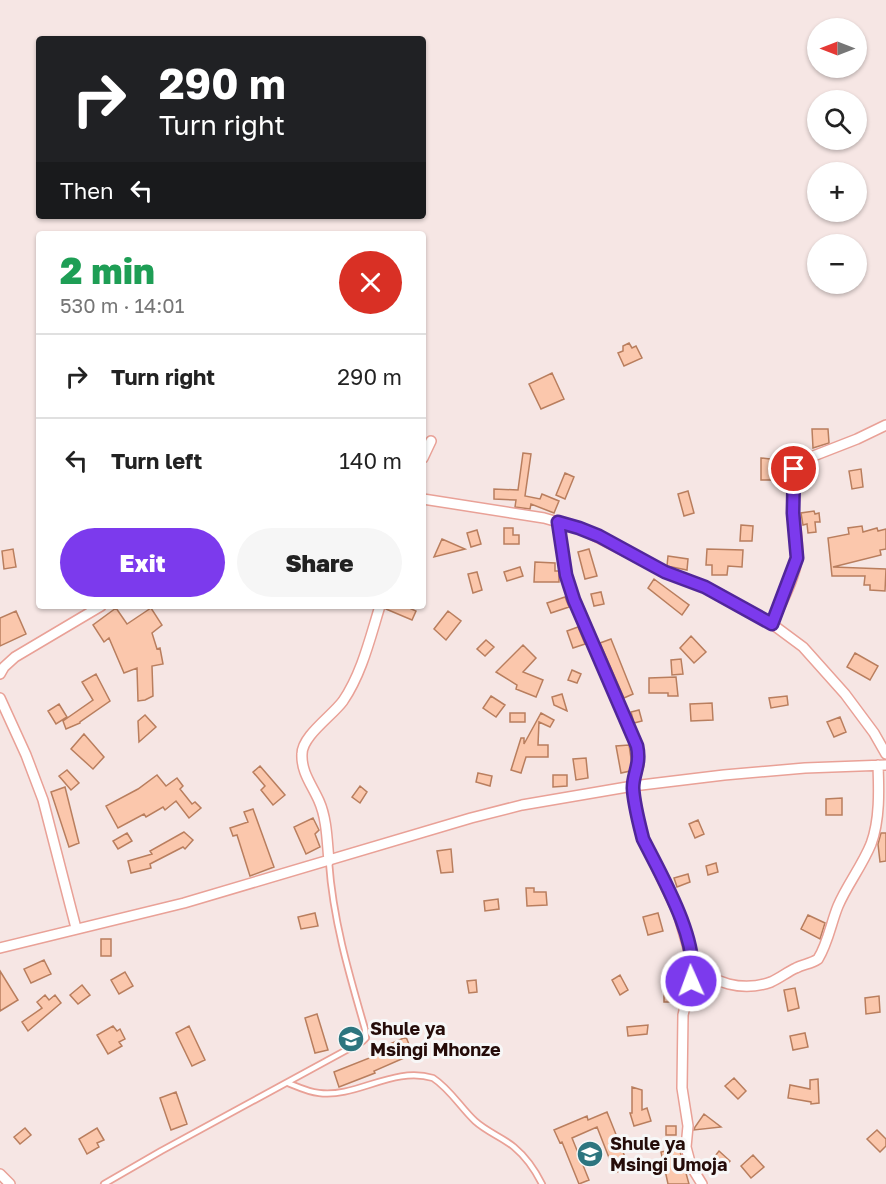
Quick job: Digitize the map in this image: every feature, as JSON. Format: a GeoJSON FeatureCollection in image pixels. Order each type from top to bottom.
{"type":"FeatureCollection","features":[{"type":"Feature","properties":{"kind":"street"},"geometry":{"type":"LineString","coordinates":[[772,624],[797,558],[793,498],[794,469],[798,462],[857,440],[886,425]]}},
{"type":"Feature","properties":{"kind":"street"},"geometry":{"type":"LineString","coordinates":[[426,452],[431,441]]}},
{"type":"Feature","properties":{"kind":"street"},"geometry":{"type":"LineString","coordinates":[[426,500],[558,522],[579,528],[599,536],[665,572],[705,587],[772,624],[803,647],[823,668],[874,733],[886,754]]}},
{"type":"Feature","properties":{"kind":"street"},"geometry":{"type":"LineString","coordinates":[[558,522],[566,575],[574,600],[637,746],[639,764],[633,786],[643,839],[678,913],[692,962],[693,972],[683,1015],[682,1088],[688,1126],[686,1147],[691,1166],[702,1184]]}},
{"type":"Feature","properties":{"kind":"street"},"geometry":{"type":"LineString","coordinates":[[0,674],[15,657],[96,609]]}},
{"type":"Feature","properties":{"kind":"street"},"geometry":{"type":"LineString","coordinates":[[329,861],[320,802],[302,765],[303,746],[342,702],[354,684],[379,609]]}},
{"type":"Feature","properties":{"kind":"street"},"geometry":{"type":"LineString","coordinates":[[1,703],[26,755],[43,800],[76,928]]}},
{"type":"Feature","properties":{"kind":"street"},"geometry":{"type":"LineString","coordinates":[[0,948],[184,903],[471,818],[522,806],[633,786],[724,775],[882,765],[874,833],[870,847],[837,907],[818,959],[795,968],[770,982],[746,986],[721,982],[700,971],[692,962]]}},
{"type":"Feature","properties":{"kind":"street"},"geometry":{"type":"LineString","coordinates":[[0,1174],[10,1184]]}},
{"type":"Feature","properties":{"kind":"lane"},"geometry":{"type":"LineString","coordinates":[[104,1184],[366,1038],[339,935],[329,861]]}},
{"type":"Feature","properties":{"kind":"lane"},"geometry":{"type":"LineString","coordinates":[[288,1083],[320,1094],[337,1093],[387,1078],[410,1075],[425,1075],[434,1078],[477,1123],[494,1136],[513,1146],[536,1172],[542,1184]]}},
{"type":"Feature","properties":{"kind":"building"},"geometry":{"type":"Polygon","coordinates":[[[629,343],[632,348],[636,346],[642,358],[624,366],[618,353],[623,351],[623,346],[629,343]]]}},
{"type":"Feature","properties":{"kind":"building"},"geometry":{"type":"Polygon","coordinates":[[[552,373],[564,399],[541,409],[529,384],[552,373]]]}},
{"type":"Feature","properties":{"kind":"building"},"geometry":{"type":"Polygon","coordinates":[[[812,429],[828,429],[829,443],[813,448],[812,429]]]}},
{"type":"Feature","properties":{"kind":"building"},"geometry":{"type":"Polygon","coordinates":[[[523,453],[531,454],[525,496],[540,499],[542,494],[559,501],[554,513],[531,504],[530,509],[515,507],[516,500],[494,499],[494,489],[518,490],[523,453]]]}},
{"type":"Feature","properties":{"kind":"building"},"geometry":{"type":"Polygon","coordinates":[[[761,458],[778,460],[778,471],[771,471],[771,480],[761,480],[761,458]]]}},
{"type":"Feature","properties":{"kind":"building"},"geometry":{"type":"Polygon","coordinates":[[[861,469],[863,487],[852,489],[849,471],[861,469]]]}},
{"type":"Feature","properties":{"kind":"building"},"geometry":{"type":"Polygon","coordinates":[[[565,473],[574,477],[565,499],[556,495],[565,473]]]}},
{"type":"Feature","properties":{"kind":"building"},"geometry":{"type":"Polygon","coordinates":[[[688,491],[694,513],[684,516],[678,494],[688,491]]]}},
{"type":"Feature","properties":{"kind":"building"},"geometry":{"type":"Polygon","coordinates":[[[814,511],[815,514],[819,513],[820,522],[815,522],[816,532],[808,533],[807,524],[803,525],[801,513],[814,511]]]}},
{"type":"Feature","properties":{"kind":"building"},"geometry":{"type":"Polygon","coordinates":[[[741,525],[753,526],[752,541],[740,541],[741,525]]]}},
{"type":"Feature","properties":{"kind":"building"},"geometry":{"type":"Polygon","coordinates":[[[862,526],[863,532],[877,528],[878,531],[886,529],[886,549],[880,550],[881,555],[833,567],[886,569],[885,591],[870,590],[870,585],[864,585],[865,576],[832,576],[828,538],[849,534],[848,528],[862,526]]]}},
{"type":"Feature","properties":{"kind":"building"},"geometry":{"type":"Polygon","coordinates":[[[504,528],[513,528],[513,535],[519,535],[519,544],[504,544],[504,528]]]}},
{"type":"Feature","properties":{"kind":"building"},"geometry":{"type":"Polygon","coordinates":[[[477,530],[481,544],[471,547],[467,533],[477,530]]]}},
{"type":"Feature","properties":{"kind":"building"},"geometry":{"type":"Polygon","coordinates":[[[442,539],[465,549],[434,557],[442,539]]]}},
{"type":"Feature","properties":{"kind":"building"},"geometry":{"type":"Polygon","coordinates":[[[13,549],[16,567],[4,569],[2,551],[13,549]]]}},
{"type":"Feature","properties":{"kind":"building"},"geometry":{"type":"Polygon","coordinates":[[[589,549],[597,576],[585,579],[578,552],[589,549]]]}},
{"type":"Feature","properties":{"kind":"building"},"geometry":{"type":"Polygon","coordinates":[[[707,549],[743,550],[742,567],[728,566],[727,575],[712,575],[712,565],[706,565],[707,549]]]}},
{"type":"Feature","properties":{"kind":"building"},"geometry":{"type":"Polygon","coordinates":[[[668,556],[688,559],[687,570],[667,566],[668,556]]]}},
{"type":"Feature","properties":{"kind":"building"},"geometry":{"type":"Polygon","coordinates":[[[535,562],[555,563],[555,571],[559,571],[559,582],[534,582],[535,562]]]}},
{"type":"Feature","properties":{"kind":"building"},"geometry":{"type":"Polygon","coordinates":[[[520,567],[523,576],[507,581],[504,572],[520,567]]]}},
{"type":"Feature","properties":{"kind":"building"},"geometry":{"type":"Polygon","coordinates":[[[477,572],[482,590],[473,593],[468,574],[477,572]]]}},
{"type":"Feature","properties":{"kind":"building"},"geometry":{"type":"Polygon","coordinates":[[[654,579],[689,605],[682,615],[648,588],[654,579]]]}},
{"type":"Feature","properties":{"kind":"building"},"geometry":{"type":"Polygon","coordinates":[[[601,592],[604,604],[594,606],[591,594],[601,592]]]}},
{"type":"Feature","properties":{"kind":"building"},"geometry":{"type":"Polygon","coordinates":[[[565,597],[569,607],[551,613],[547,603],[565,597]]]}},
{"type":"Feature","properties":{"kind":"building"},"geometry":{"type":"Polygon","coordinates":[[[115,609],[127,624],[152,609],[162,625],[152,633],[157,649],[160,648],[163,664],[152,666],[153,696],[138,701],[137,668],[124,673],[109,638],[104,642],[93,625],[115,609]]]}},
{"type":"Feature","properties":{"kind":"building"},"geometry":{"type":"Polygon","coordinates":[[[386,609],[412,609],[416,611],[412,620],[386,609]]]}},
{"type":"Feature","properties":{"kind":"building"},"geometry":{"type":"Polygon","coordinates":[[[16,611],[26,634],[0,646],[0,618],[16,611]]]}},
{"type":"Feature","properties":{"kind":"building"},"geometry":{"type":"Polygon","coordinates":[[[448,611],[461,621],[446,640],[434,629],[448,611]]]}},
{"type":"Feature","properties":{"kind":"building"},"geometry":{"type":"Polygon","coordinates":[[[578,627],[585,644],[573,648],[567,631],[578,627]]]}},
{"type":"Feature","properties":{"kind":"building"},"geometry":{"type":"Polygon","coordinates":[[[691,636],[706,652],[694,663],[680,648],[691,636]]]}},
{"type":"Feature","properties":{"kind":"building"},"geometry":{"type":"Polygon","coordinates":[[[611,639],[633,694],[624,698],[600,643],[611,639]]]}},
{"type":"Feature","properties":{"kind":"building"},"geometry":{"type":"Polygon","coordinates":[[[486,640],[494,647],[485,656],[477,649],[486,640]]]}},
{"type":"Feature","properties":{"kind":"building"},"geometry":{"type":"Polygon","coordinates":[[[523,645],[536,658],[523,672],[543,680],[536,697],[516,689],[517,685],[496,672],[523,645]]]}},
{"type":"Feature","properties":{"kind":"building"},"geometry":{"type":"Polygon","coordinates":[[[855,653],[878,666],[870,680],[847,667],[855,653]]]}},
{"type":"Feature","properties":{"kind":"building"},"geometry":{"type":"Polygon","coordinates":[[[681,659],[683,674],[672,675],[671,660],[681,659]]]}},
{"type":"Feature","properties":{"kind":"building"},"geometry":{"type":"Polygon","coordinates":[[[572,670],[581,674],[577,683],[568,680],[572,670]]]}},
{"type":"Feature","properties":{"kind":"building"},"geometry":{"type":"Polygon","coordinates":[[[96,674],[110,701],[80,723],[66,729],[63,721],[93,700],[82,682],[96,674]]]}},
{"type":"Feature","properties":{"kind":"building"},"geometry":{"type":"Polygon","coordinates":[[[676,677],[678,696],[668,696],[668,693],[649,693],[649,678],[676,677]]]}},
{"type":"Feature","properties":{"kind":"building"},"geometry":{"type":"Polygon","coordinates":[[[562,694],[567,711],[554,705],[552,697],[562,694]]]}},
{"type":"Feature","properties":{"kind":"building"},"geometry":{"type":"Polygon","coordinates":[[[491,696],[505,705],[496,717],[483,708],[491,696]]]}},
{"type":"Feature","properties":{"kind":"building"},"geometry":{"type":"Polygon","coordinates":[[[787,696],[788,705],[771,708],[769,698],[787,696]]]}},
{"type":"Feature","properties":{"kind":"building"},"geometry":{"type":"Polygon","coordinates":[[[712,703],[713,720],[691,721],[690,704],[712,703]]]}},
{"type":"Feature","properties":{"kind":"building"},"geometry":{"type":"Polygon","coordinates":[[[59,704],[67,717],[56,724],[48,711],[59,704]]]}},
{"type":"Feature","properties":{"kind":"building"},"geometry":{"type":"Polygon","coordinates":[[[639,710],[642,721],[634,723],[631,712],[639,710]]]}},
{"type":"Feature","properties":{"kind":"building"},"geometry":{"type":"Polygon","coordinates":[[[510,713],[525,713],[525,722],[510,722],[510,713]]]}},
{"type":"Feature","properties":{"kind":"building"},"geometry":{"type":"Polygon","coordinates":[[[541,713],[554,720],[550,727],[539,722],[538,745],[548,745],[548,757],[526,757],[521,773],[511,770],[521,738],[524,738],[524,744],[541,713]]]}},
{"type":"Feature","properties":{"kind":"building"},"geometry":{"type":"Polygon","coordinates":[[[145,715],[156,727],[139,742],[138,721],[145,715]]]}},
{"type":"Feature","properties":{"kind":"building"},"geometry":{"type":"Polygon","coordinates":[[[840,717],[846,732],[834,737],[827,722],[840,717]]]}},
{"type":"Feature","properties":{"kind":"building"},"geometry":{"type":"Polygon","coordinates":[[[84,734],[104,757],[93,769],[71,749],[84,734]]]}},
{"type":"Feature","properties":{"kind":"building"},"geometry":{"type":"Polygon","coordinates":[[[629,745],[632,765],[630,771],[621,773],[616,746],[629,745]]]}},
{"type":"Feature","properties":{"kind":"building"},"geometry":{"type":"Polygon","coordinates":[[[586,758],[588,778],[576,780],[573,759],[586,758]]]}},
{"type":"Feature","properties":{"kind":"building"},"geometry":{"type":"Polygon","coordinates":[[[260,766],[285,795],[273,805],[261,790],[265,786],[253,772],[260,766]]]}},
{"type":"Feature","properties":{"kind":"building"},"geometry":{"type":"Polygon","coordinates":[[[67,770],[79,783],[71,790],[59,776],[67,770]]]}},
{"type":"Feature","properties":{"kind":"building"},"geometry":{"type":"Polygon","coordinates":[[[478,773],[492,776],[490,786],[476,782],[478,773]]]}},
{"type":"Feature","properties":{"kind":"building"},"geometry":{"type":"Polygon","coordinates":[[[157,775],[166,786],[177,778],[183,786],[180,789],[192,804],[195,802],[201,808],[189,818],[176,801],[165,810],[163,807],[146,817],[144,814],[118,828],[106,806],[138,789],[157,775]]]}},
{"type":"Feature","properties":{"kind":"building"},"geometry":{"type":"Polygon","coordinates":[[[553,775],[567,775],[567,786],[553,787],[553,775]]]}},
{"type":"Feature","properties":{"kind":"building"},"geometry":{"type":"Polygon","coordinates":[[[360,786],[367,792],[360,803],[352,797],[360,786]]]}},
{"type":"Feature","properties":{"kind":"building"},"geometry":{"type":"Polygon","coordinates":[[[65,787],[79,843],[69,847],[51,792],[65,787]]]}},
{"type":"Feature","properties":{"kind":"building"},"geometry":{"type":"Polygon","coordinates":[[[842,798],[842,815],[826,815],[826,799],[842,798]]]}},
{"type":"Feature","properties":{"kind":"building"},"geometry":{"type":"Polygon","coordinates":[[[253,809],[274,867],[250,876],[237,835],[233,836],[230,828],[248,822],[244,812],[253,809]]]}},
{"type":"Feature","properties":{"kind":"building"},"geometry":{"type":"Polygon","coordinates":[[[313,818],[319,830],[315,834],[320,847],[306,854],[294,827],[313,818]]]}},
{"type":"Feature","properties":{"kind":"building"},"geometry":{"type":"Polygon","coordinates":[[[698,820],[704,834],[695,838],[689,824],[698,820]]]}},
{"type":"Feature","properties":{"kind":"building"},"geometry":{"type":"Polygon","coordinates":[[[184,832],[193,840],[185,849],[183,847],[150,864],[151,868],[131,873],[128,861],[152,854],[150,851],[184,832]]]}},
{"type":"Feature","properties":{"kind":"building"},"geometry":{"type":"Polygon","coordinates":[[[127,833],[132,841],[118,849],[113,841],[127,833]]]}},
{"type":"Feature","properties":{"kind":"building"},"geometry":{"type":"Polygon","coordinates":[[[881,833],[886,833],[886,861],[880,862],[878,844],[881,833]]]}},
{"type":"Feature","properties":{"kind":"building"},"geometry":{"type":"Polygon","coordinates":[[[451,849],[453,872],[441,873],[437,851],[451,849]]]}},
{"type":"Feature","properties":{"kind":"building"},"geometry":{"type":"Polygon","coordinates":[[[716,863],[718,872],[708,875],[706,866],[716,863]]]}},
{"type":"Feature","properties":{"kind":"building"},"geometry":{"type":"Polygon","coordinates":[[[688,874],[690,882],[677,887],[674,878],[688,874]]]}},
{"type":"Feature","properties":{"kind":"building"},"geometry":{"type":"Polygon","coordinates":[[[526,888],[534,888],[534,892],[546,892],[547,905],[527,906],[526,888]]]}},
{"type":"Feature","properties":{"kind":"building"},"geometry":{"type":"Polygon","coordinates":[[[498,899],[499,909],[485,911],[484,901],[498,899]]]}},
{"type":"Feature","properties":{"kind":"building"},"geometry":{"type":"Polygon","coordinates":[[[315,913],[318,926],[301,929],[298,917],[315,913]]]}},
{"type":"Feature","properties":{"kind":"building"},"geometry":{"type":"Polygon","coordinates":[[[658,913],[663,931],[648,935],[643,917],[658,913]]]}},
{"type":"Feature","properties":{"kind":"building"},"geometry":{"type":"Polygon","coordinates":[[[808,915],[825,923],[820,939],[801,929],[808,915]]]}},
{"type":"Feature","properties":{"kind":"building"},"geometry":{"type":"Polygon","coordinates":[[[101,939],[111,939],[111,956],[101,956],[101,939]]]}},
{"type":"Feature","properties":{"kind":"building"},"geometry":{"type":"Polygon","coordinates":[[[44,960],[51,974],[31,983],[24,969],[44,960]]]}},
{"type":"Feature","properties":{"kind":"building"},"geometry":{"type":"Polygon","coordinates":[[[0,971],[18,1000],[0,1011],[0,971]]]}},
{"type":"Feature","properties":{"kind":"building"},"geometry":{"type":"Polygon","coordinates":[[[125,972],[133,986],[119,994],[111,980],[125,972]]]}},
{"type":"Feature","properties":{"kind":"building"},"geometry":{"type":"Polygon","coordinates":[[[620,975],[628,990],[620,995],[612,980],[620,975]]]}},
{"type":"Feature","properties":{"kind":"building"},"geometry":{"type":"Polygon","coordinates":[[[476,980],[477,992],[469,993],[467,981],[476,980]]]}},
{"type":"Feature","properties":{"kind":"building"},"geometry":{"type":"Polygon","coordinates":[[[82,985],[90,995],[78,1004],[70,995],[82,985]]]}},
{"type":"Feature","properties":{"kind":"building"},"geometry":{"type":"Polygon","coordinates":[[[795,988],[799,1008],[788,1011],[784,990],[795,988]]]}},
{"type":"Feature","properties":{"kind":"building"},"geometry":{"type":"Polygon","coordinates":[[[664,992],[681,992],[679,1002],[664,1002],[664,992]]]}},
{"type":"Feature","properties":{"kind":"building"},"geometry":{"type":"Polygon","coordinates":[[[45,995],[49,1000],[55,995],[61,1003],[28,1031],[22,1022],[42,1008],[37,1002],[45,995]]]}},
{"type":"Feature","properties":{"kind":"building"},"geometry":{"type":"Polygon","coordinates":[[[879,996],[880,1012],[866,1014],[865,998],[879,996]]]}},
{"type":"Feature","properties":{"kind":"building"},"geometry":{"type":"Polygon","coordinates":[[[317,1014],[328,1050],[315,1053],[305,1018],[317,1014]]]}},
{"type":"Feature","properties":{"kind":"building"},"geometry":{"type":"Polygon","coordinates":[[[648,1025],[647,1034],[628,1036],[627,1027],[648,1025]]]}},
{"type":"Feature","properties":{"kind":"building"},"geometry":{"type":"Polygon","coordinates":[[[113,1026],[117,1031],[120,1029],[125,1039],[119,1042],[122,1046],[108,1054],[97,1035],[113,1026]]]}},
{"type":"Feature","properties":{"kind":"building"},"geometry":{"type":"Polygon","coordinates":[[[189,1026],[205,1060],[192,1066],[176,1033],[189,1026]]]}},
{"type":"Feature","properties":{"kind":"building"},"geometry":{"type":"Polygon","coordinates":[[[805,1033],[808,1047],[793,1050],[790,1036],[805,1033]]]}},
{"type":"Feature","properties":{"kind":"building"},"geometry":{"type":"Polygon","coordinates":[[[406,1037],[413,1054],[374,1071],[375,1073],[339,1087],[334,1072],[372,1057],[369,1053],[406,1037]]]}},
{"type":"Feature","properties":{"kind":"building"},"geometry":{"type":"Polygon","coordinates":[[[734,1078],[746,1091],[738,1099],[725,1086],[734,1078]]]}},
{"type":"Feature","properties":{"kind":"building"},"geometry":{"type":"Polygon","coordinates":[[[818,1079],[819,1103],[811,1104],[811,1102],[788,1098],[790,1085],[810,1089],[810,1080],[818,1079]]]}},
{"type":"Feature","properties":{"kind":"building"},"geometry":{"type":"Polygon","coordinates":[[[632,1087],[642,1090],[642,1110],[647,1108],[651,1121],[634,1126],[630,1113],[632,1113],[632,1087]]]}},
{"type":"Feature","properties":{"kind":"building"},"geometry":{"type":"Polygon","coordinates":[[[176,1092],[187,1124],[171,1130],[160,1098],[176,1092]]]}},
{"type":"Feature","properties":{"kind":"building"},"geometry":{"type":"Polygon","coordinates":[[[607,1112],[629,1167],[615,1173],[597,1127],[572,1138],[589,1180],[579,1184],[562,1142],[560,1143],[554,1130],[587,1116],[588,1120],[607,1112]]]}},
{"type":"Feature","properties":{"kind":"building"},"geometry":{"type":"Polygon","coordinates":[[[704,1114],[721,1127],[694,1130],[704,1114]]]}},
{"type":"Feature","properties":{"kind":"building"},"geometry":{"type":"Polygon","coordinates":[[[666,1126],[676,1126],[676,1135],[666,1135],[666,1126]]]}},
{"type":"Feature","properties":{"kind":"building"},"geometry":{"type":"Polygon","coordinates":[[[25,1128],[31,1135],[20,1144],[14,1137],[25,1128]]]}},
{"type":"Feature","properties":{"kind":"building"},"geometry":{"type":"Polygon","coordinates":[[[97,1128],[104,1140],[97,1143],[99,1147],[87,1154],[79,1139],[97,1128]]]}},
{"type":"Feature","properties":{"kind":"building"},"geometry":{"type":"Polygon","coordinates":[[[877,1130],[886,1139],[886,1146],[880,1152],[867,1139],[877,1130]]]}},
{"type":"Feature","properties":{"kind":"building"},"geometry":{"type":"Polygon","coordinates":[[[679,1148],[689,1184],[668,1184],[661,1152],[679,1148]]]}},
{"type":"Feature","properties":{"kind":"building"},"geometry":{"type":"Polygon","coordinates":[[[719,1151],[730,1161],[723,1169],[712,1160],[719,1151]]]}},
{"type":"Feature","properties":{"kind":"building"},"geometry":{"type":"Polygon","coordinates":[[[753,1155],[764,1167],[751,1178],[741,1166],[753,1155]]]}},
{"type":"Feature","properties":{"kind":"place","name":"Shule ya Msingi Mhonze"},"geometry":{"type":"Point","coordinates":[351,1039]}},
{"type":"Feature","properties":{"kind":"place","name":"Shule ya Msingi Umoja"},"geometry":{"type":"Point","coordinates":[590,1154]}},
{"type":"Feature","properties":{"kind":"route"},"geometry":{"type":"LineString","coordinates":[[691,981],[693,972],[687,938],[669,890],[643,839],[640,828],[633,786],[639,764],[637,746],[574,600],[561,553],[558,522],[599,536],[665,572],[722,595],[772,624],[797,558],[793,513],[794,469]]}}]}
